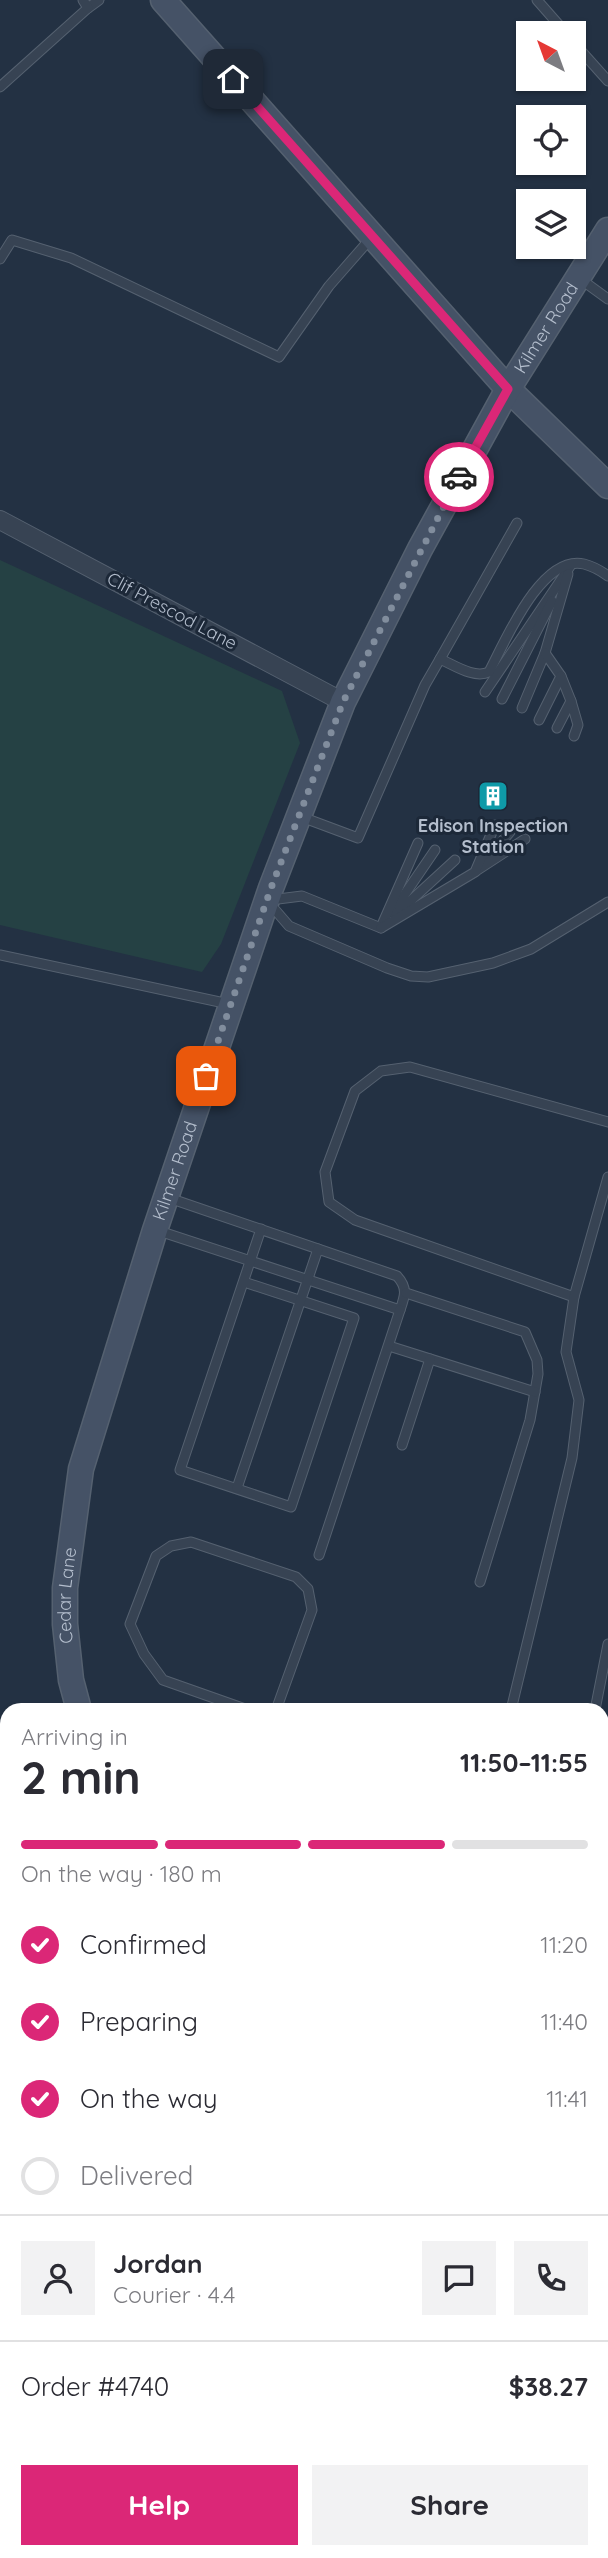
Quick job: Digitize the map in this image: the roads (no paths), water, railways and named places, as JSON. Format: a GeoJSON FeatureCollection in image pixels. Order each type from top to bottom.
{"type":"FeatureCollection","features":[{"type":"Feature","properties":{"kind":"street"},"geometry":{"type":"LineString","coordinates":[[163,0],[508,389],[608,486]]}},
{"type":"Feature","properties":{"kind":"street","name":"Kilmer Road"},"geometry":{"type":"LineString","coordinates":[[72,1523],[81,1469],[155,1230],[266,900],[343,702],[420,549],[508,389],[608,230]]}},
{"type":"Feature","properties":{"kind":"street","name":"Clif Prescod Lane"},"geometry":{"type":"LineString","coordinates":[[0,520],[343,702]]}},
{"type":"Feature","properties":{"kind":"street","name":"Cedar Lane"},"geometry":{"type":"LineString","coordinates":[[72,1523],[65,1588],[65,1625],[71,1680],[77,1703]]}},
{"type":"Feature","properties":{"kind":"lane"},"geometry":{"type":"LineString","coordinates":[[0,87],[85,4],[99,0]]}},
{"type":"Feature","properties":{"kind":"lane"},"geometry":{"type":"LineString","coordinates":[[537,0],[555,21]]}},
{"type":"Feature","properties":{"kind":"lane"},"geometry":{"type":"LineString","coordinates":[[586,56],[608,81]]}},
{"type":"Feature","properties":{"kind":"lane"},"geometry":{"type":"LineString","coordinates":[[0,259],[12,240],[71,258],[279,357],[329,286],[372,236]]}},
{"type":"Feature","properties":{"kind":"lane"},"geometry":{"type":"LineString","coordinates":[[578,277],[608,299]]}},
{"type":"Feature","properties":{"kind":"lane"},"geometry":{"type":"LineString","coordinates":[[299,816],[355,838],[361,835],[425,685],[517,523]]}},
{"type":"Feature","properties":{"kind":"lane"},"geometry":{"type":"LineString","coordinates":[[440,659],[472,673],[489,672],[527,600],[544,579],[564,566],[582,563],[608,576]]}},
{"type":"Feature","properties":{"kind":"lane"},"geometry":{"type":"LineString","coordinates":[[522,708],[545,653],[571,565]]}},
{"type":"Feature","properties":{"kind":"lane"},"geometry":{"type":"LineString","coordinates":[[485,692],[571,565]]}},
{"type":"Feature","properties":{"kind":"lane"},"geometry":{"type":"LineString","coordinates":[[502,699],[571,565]]}},
{"type":"Feature","properties":{"kind":"lane"},"geometry":{"type":"LineString","coordinates":[[545,653],[561,676],[570,701],[578,725],[574,736]]}},
{"type":"Feature","properties":{"kind":"lane"},"geometry":{"type":"LineString","coordinates":[[539,720],[561,676]]}},
{"type":"Feature","properties":{"kind":"lane"},"geometry":{"type":"LineString","coordinates":[[557,728],[570,701]]}},
{"type":"Feature","properties":{"kind":"lane"},"geometry":{"type":"LineString","coordinates":[[474,872],[495,825]]}},
{"type":"Feature","properties":{"kind":"lane"},"geometry":{"type":"LineString","coordinates":[[474,872],[510,832]]}},
{"type":"Feature","properties":{"kind":"lane"},"geometry":{"type":"LineString","coordinates":[[381,928],[525,839]]}},
{"type":"Feature","properties":{"kind":"lane"},"geometry":{"type":"LineString","coordinates":[[381,928],[418,843]]}},
{"type":"Feature","properties":{"kind":"lane"},"geometry":{"type":"LineString","coordinates":[[381,928],[435,850]]}},
{"type":"Feature","properties":{"kind":"lane"},"geometry":{"type":"LineString","coordinates":[[381,928],[455,860]]}},
{"type":"Feature","properties":{"kind":"lane"},"geometry":{"type":"LineString","coordinates":[[266,900],[302,896],[381,928]]}},
{"type":"Feature","properties":{"kind":"lane"},"geometry":{"type":"LineString","coordinates":[[266,900],[289,926],[411,976],[428,976],[493,963],[531,949],[608,902]]}},
{"type":"Feature","properties":{"kind":"lane"},"geometry":{"type":"LineString","coordinates":[[0,955],[231,1004]]}},
{"type":"Feature","properties":{"kind":"lane"},"geometry":{"type":"LineString","coordinates":[[575,1297],[355,1220],[329,1202],[325,1172],[355,1091],[381,1071],[410,1067],[608,1122]]}},
{"type":"Feature","properties":{"kind":"lane"},"geometry":{"type":"LineString","coordinates":[[514,1703],[572,1458],[579,1400],[566,1352],[575,1297],[608,1177]]}},
{"type":"Feature","properties":{"kind":"lane"},"geometry":{"type":"LineString","coordinates":[[166,1197],[397,1276],[403,1283],[406,1293],[319,1555]]}},
{"type":"Feature","properties":{"kind":"lane"},"geometry":{"type":"LineString","coordinates":[[244,1282],[354,1318],[291,1507],[180,1470],[261,1229]]}},
{"type":"Feature","properties":{"kind":"lane"},"geometry":{"type":"LineString","coordinates":[[155,1230],[400,1310]]}},
{"type":"Feature","properties":{"kind":"lane"},"geometry":{"type":"LineString","coordinates":[[237,1488],[318,1249]]}},
{"type":"Feature","properties":{"kind":"lane"},"geometry":{"type":"LineString","coordinates":[[406,1293],[524,1332],[537,1360],[530,1420],[480,1582]]}},
{"type":"Feature","properties":{"kind":"lane"},"geometry":{"type":"LineString","coordinates":[[389,1346],[535,1392]]}},
{"type":"Feature","properties":{"kind":"lane"},"geometry":{"type":"LineString","coordinates":[[402,1445],[430,1359]]}},
{"type":"Feature","properties":{"kind":"lane"},"geometry":{"type":"LineString","coordinates":[[229,1703],[163,1679],[144,1654],[130,1624],[156,1556],[171,1546],[191,1542],[296,1577],[308,1589],[312,1610],[279,1703]]}},
{"type":"Feature","properties":{"kind":"lane"},"geometry":{"type":"LineString","coordinates":[[596,1703],[608,1644]]}},
{"type":"Feature","properties":{"kind":"place","name":"Edison Inspection Station"},"geometry":{"type":"Point","coordinates":[493,796]}}]}
